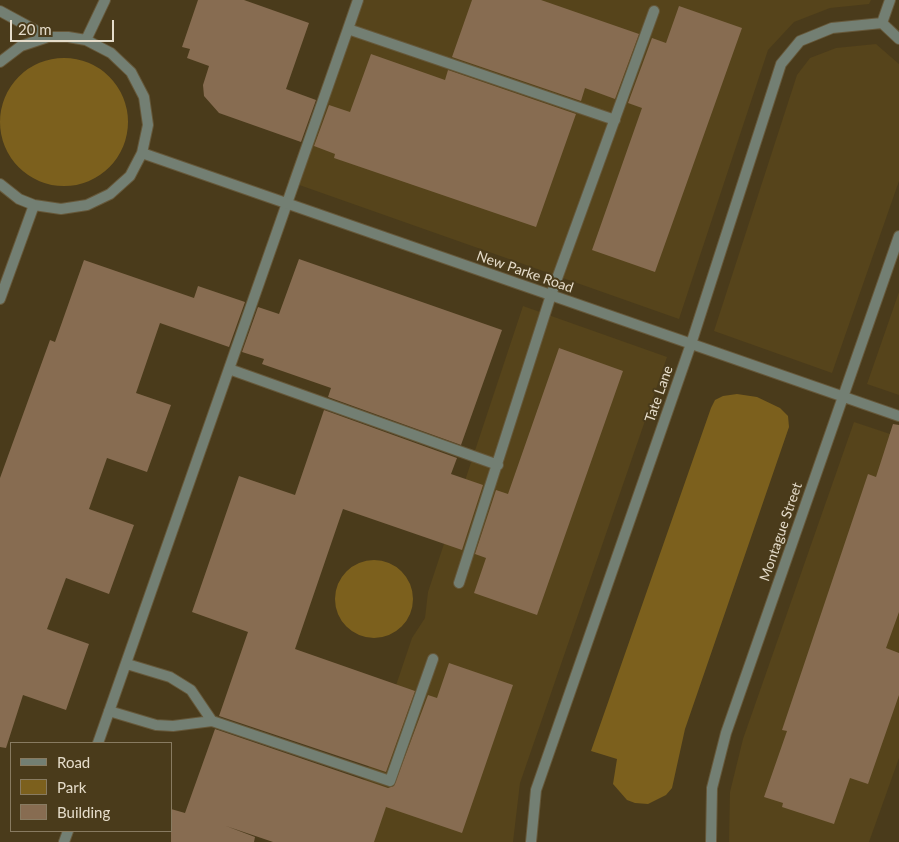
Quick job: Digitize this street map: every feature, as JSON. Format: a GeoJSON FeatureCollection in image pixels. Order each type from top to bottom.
{"type":"FeatureCollection","features":[{"type":"Feature","properties":{"kind":"street"},"geometry":{"type":"LineString","coordinates":[[86,40],[105,0]]}},
{"type":"Feature","properties":{"kind":"street"},"geometry":{"type":"LineString","coordinates":[[98,742],[358,0]]}},
{"type":"Feature","properties":{"kind":"street"},"geometry":{"type":"LineString","coordinates":[[890,0],[882,23],[899,38]]}},
{"type":"Feature","properties":{"kind":"street"},"geometry":{"type":"LineString","coordinates":[[459,583],[551,295],[654,11]]}},
{"type":"Feature","properties":{"kind":"street"},"geometry":{"type":"LineString","coordinates":[[0,12],[48,37]]}},
{"type":"Feature","properties":{"kind":"street","name":"Tate Lane"},"geometry":{"type":"LineString","coordinates":[[531,842],[536,790],[691,344],[781,64],[800,41],[832,28],[882,23]]}},
{"type":"Feature","properties":{"kind":"street"},"geometry":{"type":"LineString","coordinates":[[348,29],[615,120]]}},
{"type":"Feature","properties":{"kind":"street"},"geometry":{"type":"LineString","coordinates":[[0,62],[21,46],[48,37],[68,37],[86,40],[111,53],[131,72],[144,98],[148,125],[142,153],[130,176],[110,194],[87,205],[60,209],[34,205],[19,199],[2,187]]}},
{"type":"Feature","properties":{"kind":"street","name":"New Parke Road"},"geometry":{"type":"LineString","coordinates":[[142,153],[288,202],[843,398],[899,416]]}},
{"type":"Feature","properties":{"kind":"street"},"geometry":{"type":"LineString","coordinates":[[0,299],[34,205]]}},
{"type":"Feature","properties":{"kind":"street","name":"Montague Street"},"geometry":{"type":"LineString","coordinates":[[711,842],[712,788],[726,733],[899,236]]}},
{"type":"Feature","properties":{"kind":"street"},"geometry":{"type":"LineString","coordinates":[[229,369],[498,465]]}},
{"type":"Feature","properties":{"kind":"street"},"geometry":{"type":"LineString","coordinates":[[109,711],[156,724],[180,725],[212,720],[390,781],[433,659]]}},
{"type":"Feature","properties":{"kind":"street"},"geometry":{"type":"LineString","coordinates":[[127,664],[170,678],[191,690],[212,720]]}},
{"type":"Feature","properties":{"kind":"shaded area"},"geometry":{"type":"Polygon","coordinates":[[[355,0],[871,0],[869,4],[830,8],[794,22],[768,50],[679,319],[288,181],[355,0]]]}},
{"type":"Feature","properties":{"kind":"shaded area"},"geometry":{"type":"Polygon","coordinates":[[[876,44],[899,64],[899,181],[832,373],[714,331],[797,75],[810,58],[836,48],[876,44]]]}},
{"type":"Feature","properties":{"kind":"shaded area"},"geometry":{"type":"Polygon","coordinates":[[[899,292],[899,395],[867,384],[899,292]]]}},
{"type":"Feature","properties":{"kind":"shaded area"},"geometry":{"type":"Polygon","coordinates":[[[523,306],[667,357],[520,783],[513,842],[343,842],[412,638],[425,618],[428,592],[523,306]]]}},
{"type":"Feature","properties":{"kind":"shaded area"},"geometry":{"type":"Polygon","coordinates":[[[854,422],[899,437],[899,758],[869,842],[729,842],[730,792],[743,739],[854,422]]]}},
{"type":"Feature","properties":{"kind":"green space"},"geometry":{"type":"Polygon","coordinates":[[[64,58],[77,59],[89,63],[100,68],[110,76],[118,86],[123,97],[127,109],[127,135],[123,147],[118,158],[110,168],[100,176],[89,181],[77,185],[64,186],[51,185],[39,181],[28,176],[18,168],[10,158],[5,147],[1,135],[0,122],[1,109],[5,97],[10,86],[18,76],[28,68],[39,63],[51,59],[64,58]]]}},
{"type":"Feature","properties":{"kind":"green space"},"geometry":{"type":"Polygon","coordinates":[[[737,394],[757,397],[780,408],[788,416],[789,427],[685,729],[672,788],[666,795],[648,804],[635,803],[627,800],[613,784],[617,759],[591,751],[711,408],[715,400],[723,396],[737,394]]]}},
{"type":"Feature","properties":{"kind":"green space"},"geometry":{"type":"Polygon","coordinates":[[[374,560],[389,563],[401,572],[410,584],[413,599],[410,614],[401,626],[389,635],[374,638],[359,635],[347,626],[338,614],[335,599],[338,584],[347,572],[359,563],[374,560]]]}},
{"type":"Feature","properties":{"kind":"building"},"geometry":{"type":"Polygon","coordinates":[[[198,0],[244,0],[309,23],[286,89],[316,100],[301,142],[219,113],[204,96],[203,85],[209,66],[187,58],[190,49],[182,47],[198,0]]]}},
{"type":"Feature","properties":{"kind":"building"},"geometry":{"type":"Polygon","coordinates":[[[472,0],[541,0],[639,34],[615,99],[585,88],[581,101],[452,57],[472,0]]]}},
{"type":"Feature","properties":{"kind":"building"},"geometry":{"type":"Polygon","coordinates":[[[679,6],[742,28],[655,272],[592,250],[642,108],[628,103],[652,38],[666,43],[679,6]]]}},
{"type":"Feature","properties":{"kind":"building"},"geometry":{"type":"Polygon","coordinates":[[[371,54],[445,80],[448,70],[576,114],[536,227],[334,158],[335,154],[314,146],[329,105],[350,112],[371,54]]]}},
{"type":"Feature","properties":{"kind":"building"},"geometry":{"type":"Polygon","coordinates":[[[299,259],[502,330],[461,445],[328,397],[331,388],[262,364],[264,359],[242,352],[258,307],[279,314],[299,259]]]}},
{"type":"Feature","properties":{"kind":"building"},"geometry":{"type":"Polygon","coordinates":[[[84,260],[194,298],[198,286],[245,302],[229,347],[160,323],[136,393],[171,405],[147,472],[107,458],[89,509],[134,525],[109,594],[66,578],[47,629],[89,644],[66,710],[23,695],[6,748],[0,747],[0,478],[50,340],[55,342],[84,260]]]}},
{"type":"Feature","properties":{"kind":"building"},"geometry":{"type":"Polygon","coordinates":[[[559,348],[623,371],[537,615],[474,593],[486,558],[475,554],[496,490],[508,494],[559,348]]]}},
{"type":"Feature","properties":{"kind":"building"},"geometry":{"type":"Polygon","coordinates":[[[324,410],[457,458],[451,474],[483,485],[462,550],[343,509],[295,649],[415,691],[386,772],[219,716],[248,632],[192,612],[239,476],[295,495],[324,410]]]}},
{"type":"Feature","properties":{"kind":"building"},"geometry":{"type":"Polygon","coordinates":[[[893,424],[899,425],[899,612],[886,648],[899,653],[899,695],[868,784],[850,778],[834,824],[782,807],[783,803],[764,797],[787,731],[782,730],[868,474],[876,477],[893,424]]]}},
{"type":"Feature","properties":{"kind":"building"},"geometry":{"type":"Polygon","coordinates":[[[449,663],[513,685],[462,833],[386,807],[374,842],[273,842],[226,826],[255,837],[254,842],[171,842],[172,809],[185,813],[215,729],[388,788],[394,786],[428,695],[437,698],[449,663]]]}}]}
